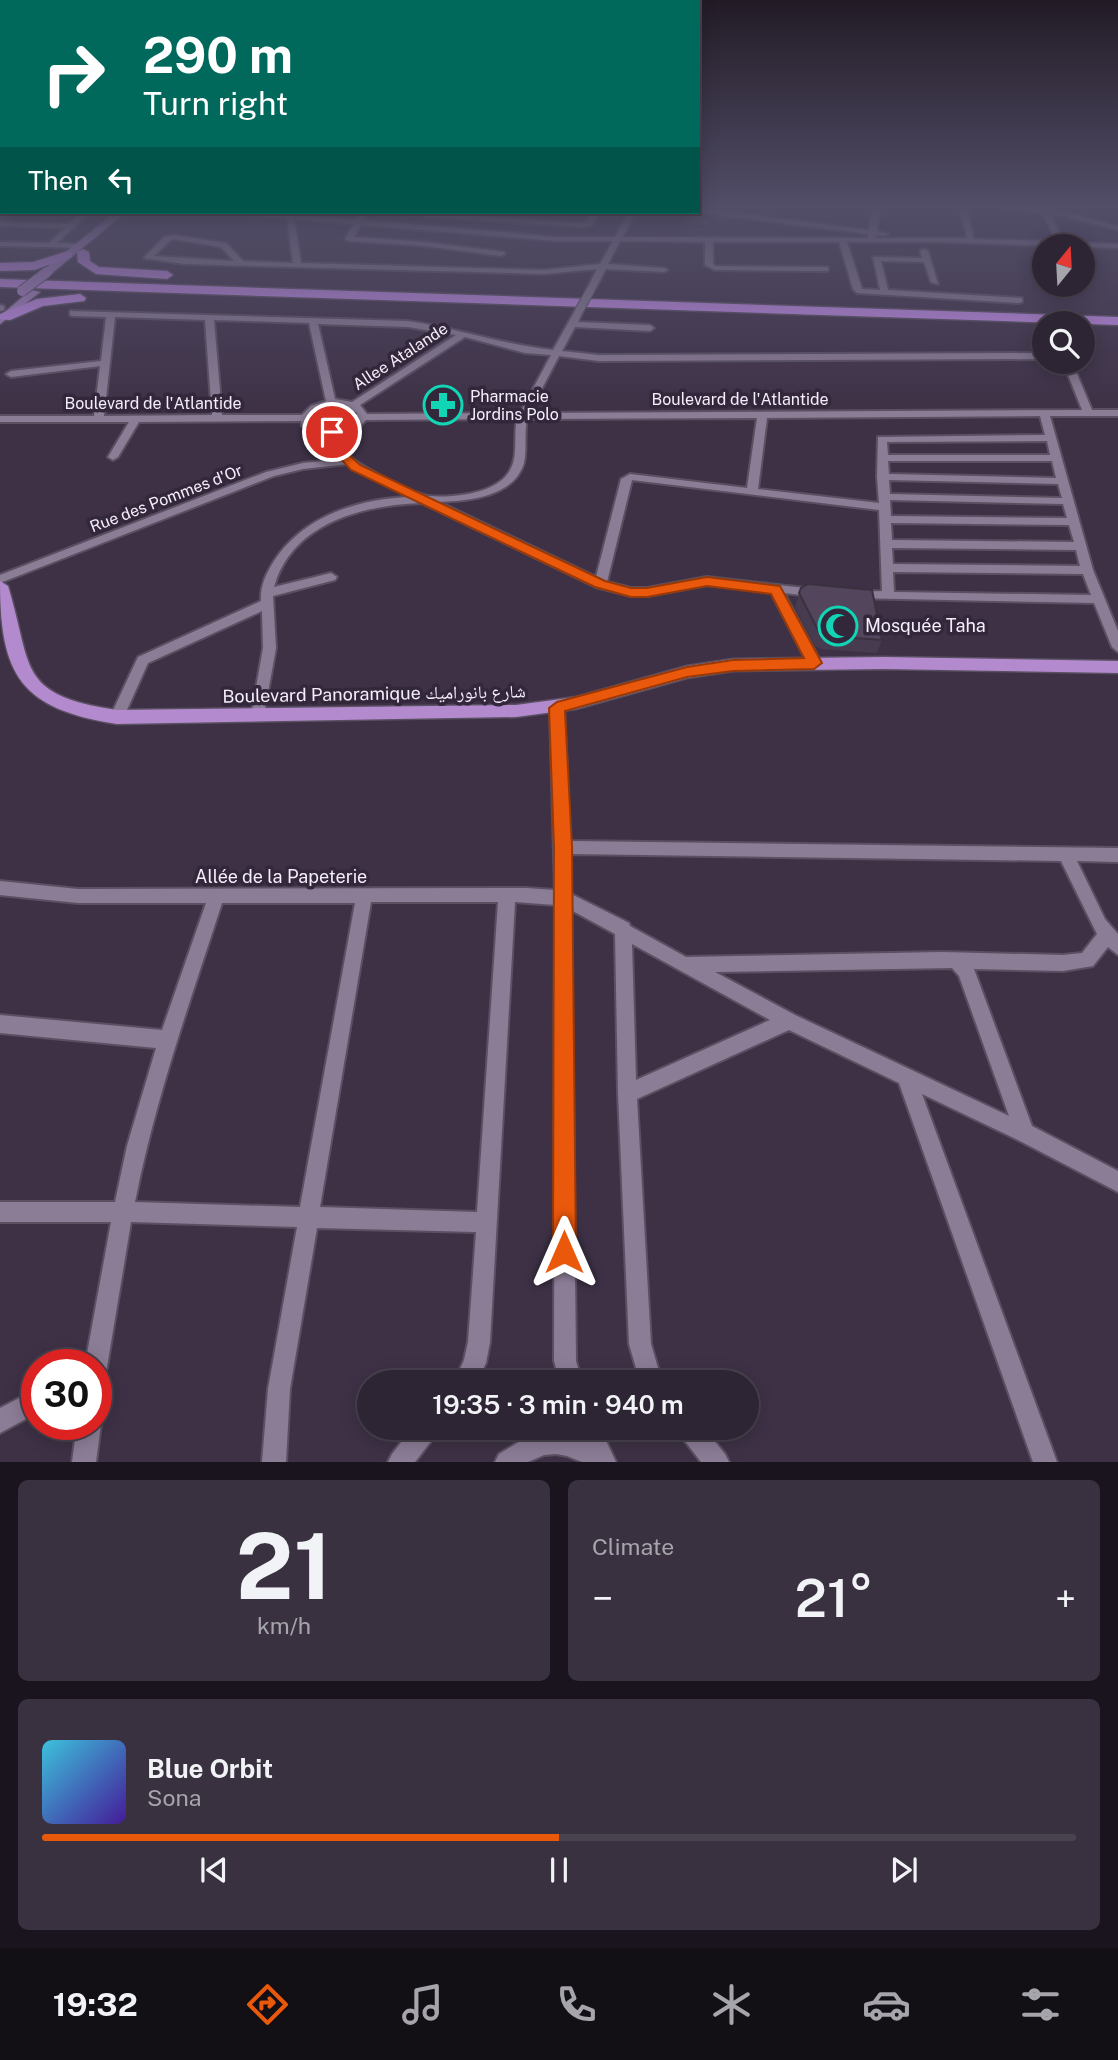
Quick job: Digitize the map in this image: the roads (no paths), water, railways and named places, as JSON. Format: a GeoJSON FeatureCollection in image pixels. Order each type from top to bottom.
{"type":"FeatureCollection","features":[{"type":"Feature","properties":{"kind":"highway"},"geometry":{"type":"LineString","coordinates":[[169,276],[295,287]]}},
{"type":"Feature","properties":{"kind":"highway"},"geometry":{"type":"LineString","coordinates":[[0,277],[1118,314]]}},
{"type":"Feature","properties":{"kind":"highway"},"geometry":{"type":"LineString","coordinates":[[0,283],[1118,321]]}},
{"type":"Feature","properties":{"kind":"highway"},"geometry":{"type":"LineString","coordinates":[[29,294],[56,299],[269,292]]}},
{"type":"Feature","properties":{"kind":"highway"},"geometry":{"type":"LineString","coordinates":[[1,311],[56,299]]}},
{"type":"Feature","properties":{"kind":"main road"},"geometry":{"type":"LineString","coordinates":[[29,294],[44,276]]}},
{"type":"Feature","properties":{"kind":"main road"},"geometry":{"type":"LineString","coordinates":[[1,311],[54,276]]}},
{"type":"Feature","properties":{"kind":"main road","name":"Boulevard Panoramique شارع بانوراميك"},"geometry":{"type":"LineString","coordinates":[[0,586],[21,670],[41,694],[65,706],[117,717],[488,713],[557,708],[687,672],[733,665],[814,663],[1118,667]]}},
{"type":"Feature","properties":{"kind":"street"},"geometry":{"type":"LineString","coordinates":[[258,716],[270,636],[267,598],[277,566],[289,548],[308,531],[354,508],[380,502],[479,493],[510,478],[518,466],[521,450],[519,426],[523,416],[597,276]]}},
{"type":"Feature","properties":{"kind":"street"},"geometry":{"type":"LineString","coordinates":[[853,276],[857,289],[863,292],[1020,300]]}},
{"type":"Feature","properties":{"kind":"street"},"geometry":{"type":"LineString","coordinates":[[881,276],[885,293]]}},
{"type":"Feature","properties":{"kind":"street"},"geometry":{"type":"LineString","coordinates":[[933,276],[935,282]]}},
{"type":"Feature","properties":{"kind":"street"},"geometry":{"type":"LineString","coordinates":[[73,313],[408,324],[555,354],[614,358],[1032,356]]}},
{"type":"Feature","properties":{"kind":"street"},"geometry":{"type":"LineString","coordinates":[[99,418],[111,314]]}},
{"type":"Feature","properties":{"kind":"street"},"geometry":{"type":"LineString","coordinates":[[209,317],[217,418]]}},
{"type":"Feature","properties":{"kind":"street"},"geometry":{"type":"LineString","coordinates":[[313,321],[331,402]]}},
{"type":"Feature","properties":{"kind":"street"},"geometry":{"type":"LineString","coordinates":[[571,324],[650,328]]}},
{"type":"Feature","properties":{"kind":"street","name":"Allee Atalande"},"geometry":{"type":"LineString","coordinates":[[353,405],[464,334]]}},
{"type":"Feature","properties":{"kind":"street"},"geometry":{"type":"LineString","coordinates":[[11,374],[104,363]]}},
{"type":"Feature","properties":{"kind":"street"},"geometry":{"type":"LineString","coordinates":[[1072,374],[1088,413]]}},
{"type":"Feature","properties":{"kind":"street"},"geometry":{"type":"LineString","coordinates":[[331,402],[353,405],[361,410],[362,416],[355,425],[337,432],[316,430],[306,424],[306,418],[315,408],[331,402]]}},
{"type":"Feature","properties":{"kind":"street"},"geometry":{"type":"LineString","coordinates":[[1044,413],[1087,570],[1118,647]]}},
{"type":"Feature","properties":{"kind":"street","name":"Boulevard de l'Atlantide"},"geometry":{"type":"LineString","coordinates":[[362,416],[1118,413]]}},
{"type":"Feature","properties":{"kind":"street"},"geometry":{"type":"LineString","coordinates":[[752,491],[762,415]]}},
{"type":"Feature","properties":{"kind":"street"},"geometry":{"type":"LineString","coordinates":[[113,457],[136,418]]}},
{"type":"Feature","properties":{"kind":"street","name":"Boulevard de l'Atlantide"},"geometry":{"type":"LineString","coordinates":[[0,419],[306,418]]}},
{"type":"Feature","properties":{"kind":"street"},"geometry":{"type":"LineString","coordinates":[[337,432],[346,461],[600,584],[631,592],[647,592],[707,581],[842,595],[1097,599]]}},
{"type":"Feature","properties":{"kind":"street"},"geometry":{"type":"LineString","coordinates":[[888,596],[881,440],[1051,438]]}},
{"type":"Feature","properties":{"kind":"street"},"geometry":{"type":"LineString","coordinates":[[882,458],[1056,458]]}},
{"type":"Feature","properties":{"kind":"street","name":"Rue des Pommes d'Or"},"geometry":{"type":"LineString","coordinates":[[0,579],[270,474],[303,466],[346,461]]}},
{"type":"Feature","properties":{"kind":"street"},"geometry":{"type":"LineString","coordinates":[[600,584],[627,479],[633,477],[884,508],[1074,522]]}},
{"type":"Feature","properties":{"kind":"street"},"geometry":{"type":"LineString","coordinates":[[883,477],[1063,481]]}},
{"type":"Feature","properties":{"kind":"street"},"geometry":{"type":"LineString","coordinates":[[884,508],[1068,501]]}},
{"type":"Feature","properties":{"kind":"street"},"geometry":{"type":"LineString","coordinates":[[885,544],[1081,546]]}},
{"type":"Feature","properties":{"kind":"street"},"geometry":{"type":"LineString","coordinates":[[886,568],[1087,570]]}},
{"type":"Feature","properties":{"kind":"street"},"geometry":{"type":"LineString","coordinates":[[117,717],[143,660],[267,598],[331,577]]}},
{"type":"Feature","properties":{"kind":"street"},"geometry":{"type":"LineString","coordinates":[[776,590],[814,663]]}},
{"type":"Feature","properties":{"kind":"street"},"geometry":{"type":"LineString","coordinates":[[557,708],[563,847],[565,1370]]}},
{"type":"Feature","properties":{"kind":"street"},"geometry":{"type":"LineString","coordinates":[[563,847],[1118,855]]}},
{"type":"Feature","properties":{"kind":"street"},"geometry":{"type":"LineString","coordinates":[[684,965],[942,960],[1063,963],[1087,960],[1113,941],[1099,924],[1066,854]]}},
{"type":"Feature","properties":{"kind":"street","name":"Allée de la Papeterie"},"geometry":{"type":"LineString","coordinates":[[0,888],[78,895],[507,895],[563,898]]}},
{"type":"Feature","properties":{"kind":"street"},"geometry":{"type":"LineString","coordinates":[[471,1370],[479,1342],[507,895]]}},
{"type":"Feature","properties":{"kind":"street"},"geometry":{"type":"LineString","coordinates":[[99,1349],[122,1212],[150,1100],[216,896]]}},
{"type":"Feature","properties":{"kind":"street"},"geometry":{"type":"LineString","coordinates":[[274,1461],[279,1390],[364,896]]}},
{"type":"Feature","properties":{"kind":"street"},"geometry":{"type":"LineString","coordinates":[[563,898],[623,928],[684,965],[789,1021],[1025,1133],[1118,1182]]}},
{"type":"Feature","properties":{"kind":"street"},"geometry":{"type":"LineString","coordinates":[[623,928],[627,1094],[640,1344],[648,1370]]}},
{"type":"Feature","properties":{"kind":"street"},"geometry":{"type":"LineString","coordinates":[[957,962],[966,971],[1025,1133]]}},
{"type":"Feature","properties":{"kind":"street"},"geometry":{"type":"LineString","coordinates":[[627,1094],[789,1021]]}},
{"type":"Feature","properties":{"kind":"street"},"geometry":{"type":"LineString","coordinates":[[0,1024],[169,1040]]}},
{"type":"Feature","properties":{"kind":"street"},"geometry":{"type":"LineString","coordinates":[[906,1076],[1045,1461]]}},
{"type":"Feature","properties":{"kind":"street"},"geometry":{"type":"LineString","coordinates":[[0,1212],[122,1212],[487,1222]]}},
{"type":"Feature","properties":{"kind":"street"},"geometry":{"type":"LineString","coordinates":[[0,1421],[21,1409]]}},
{"type":"Feature","properties":{"kind":"street"},"geometry":{"type":"LineString","coordinates":[[84,1461],[87,1440]]}},
{"type":"Feature","properties":{"kind":"street"},"geometry":{"type":"LineString","coordinates":[[400,1461],[417,1440]]}},
{"type":"Feature","properties":{"kind":"street"},"geometry":{"type":"LineString","coordinates":[[507,1461],[532,1440]]}},
{"type":"Feature","properties":{"kind":"street"},"geometry":{"type":"LineString","coordinates":[[551,1440],[581,1446],[604,1461]]}},
{"type":"Feature","properties":{"kind":"street"},"geometry":{"type":"LineString","coordinates":[[594,1440],[604,1461]]}},
{"type":"Feature","properties":{"kind":"street"},"geometry":{"type":"LineString","coordinates":[[699,1440],[717,1461]]}},
{"type":"Feature","properties":{"kind":"place","name":"Pharmacie Jordins Polo"},"geometry":{"type":"Point","coordinates":[443,405]}},
{"type":"Feature","properties":{"kind":"place","name":"Mosquée Taha"},"geometry":{"type":"Point","coordinates":[838,626]}}]}
